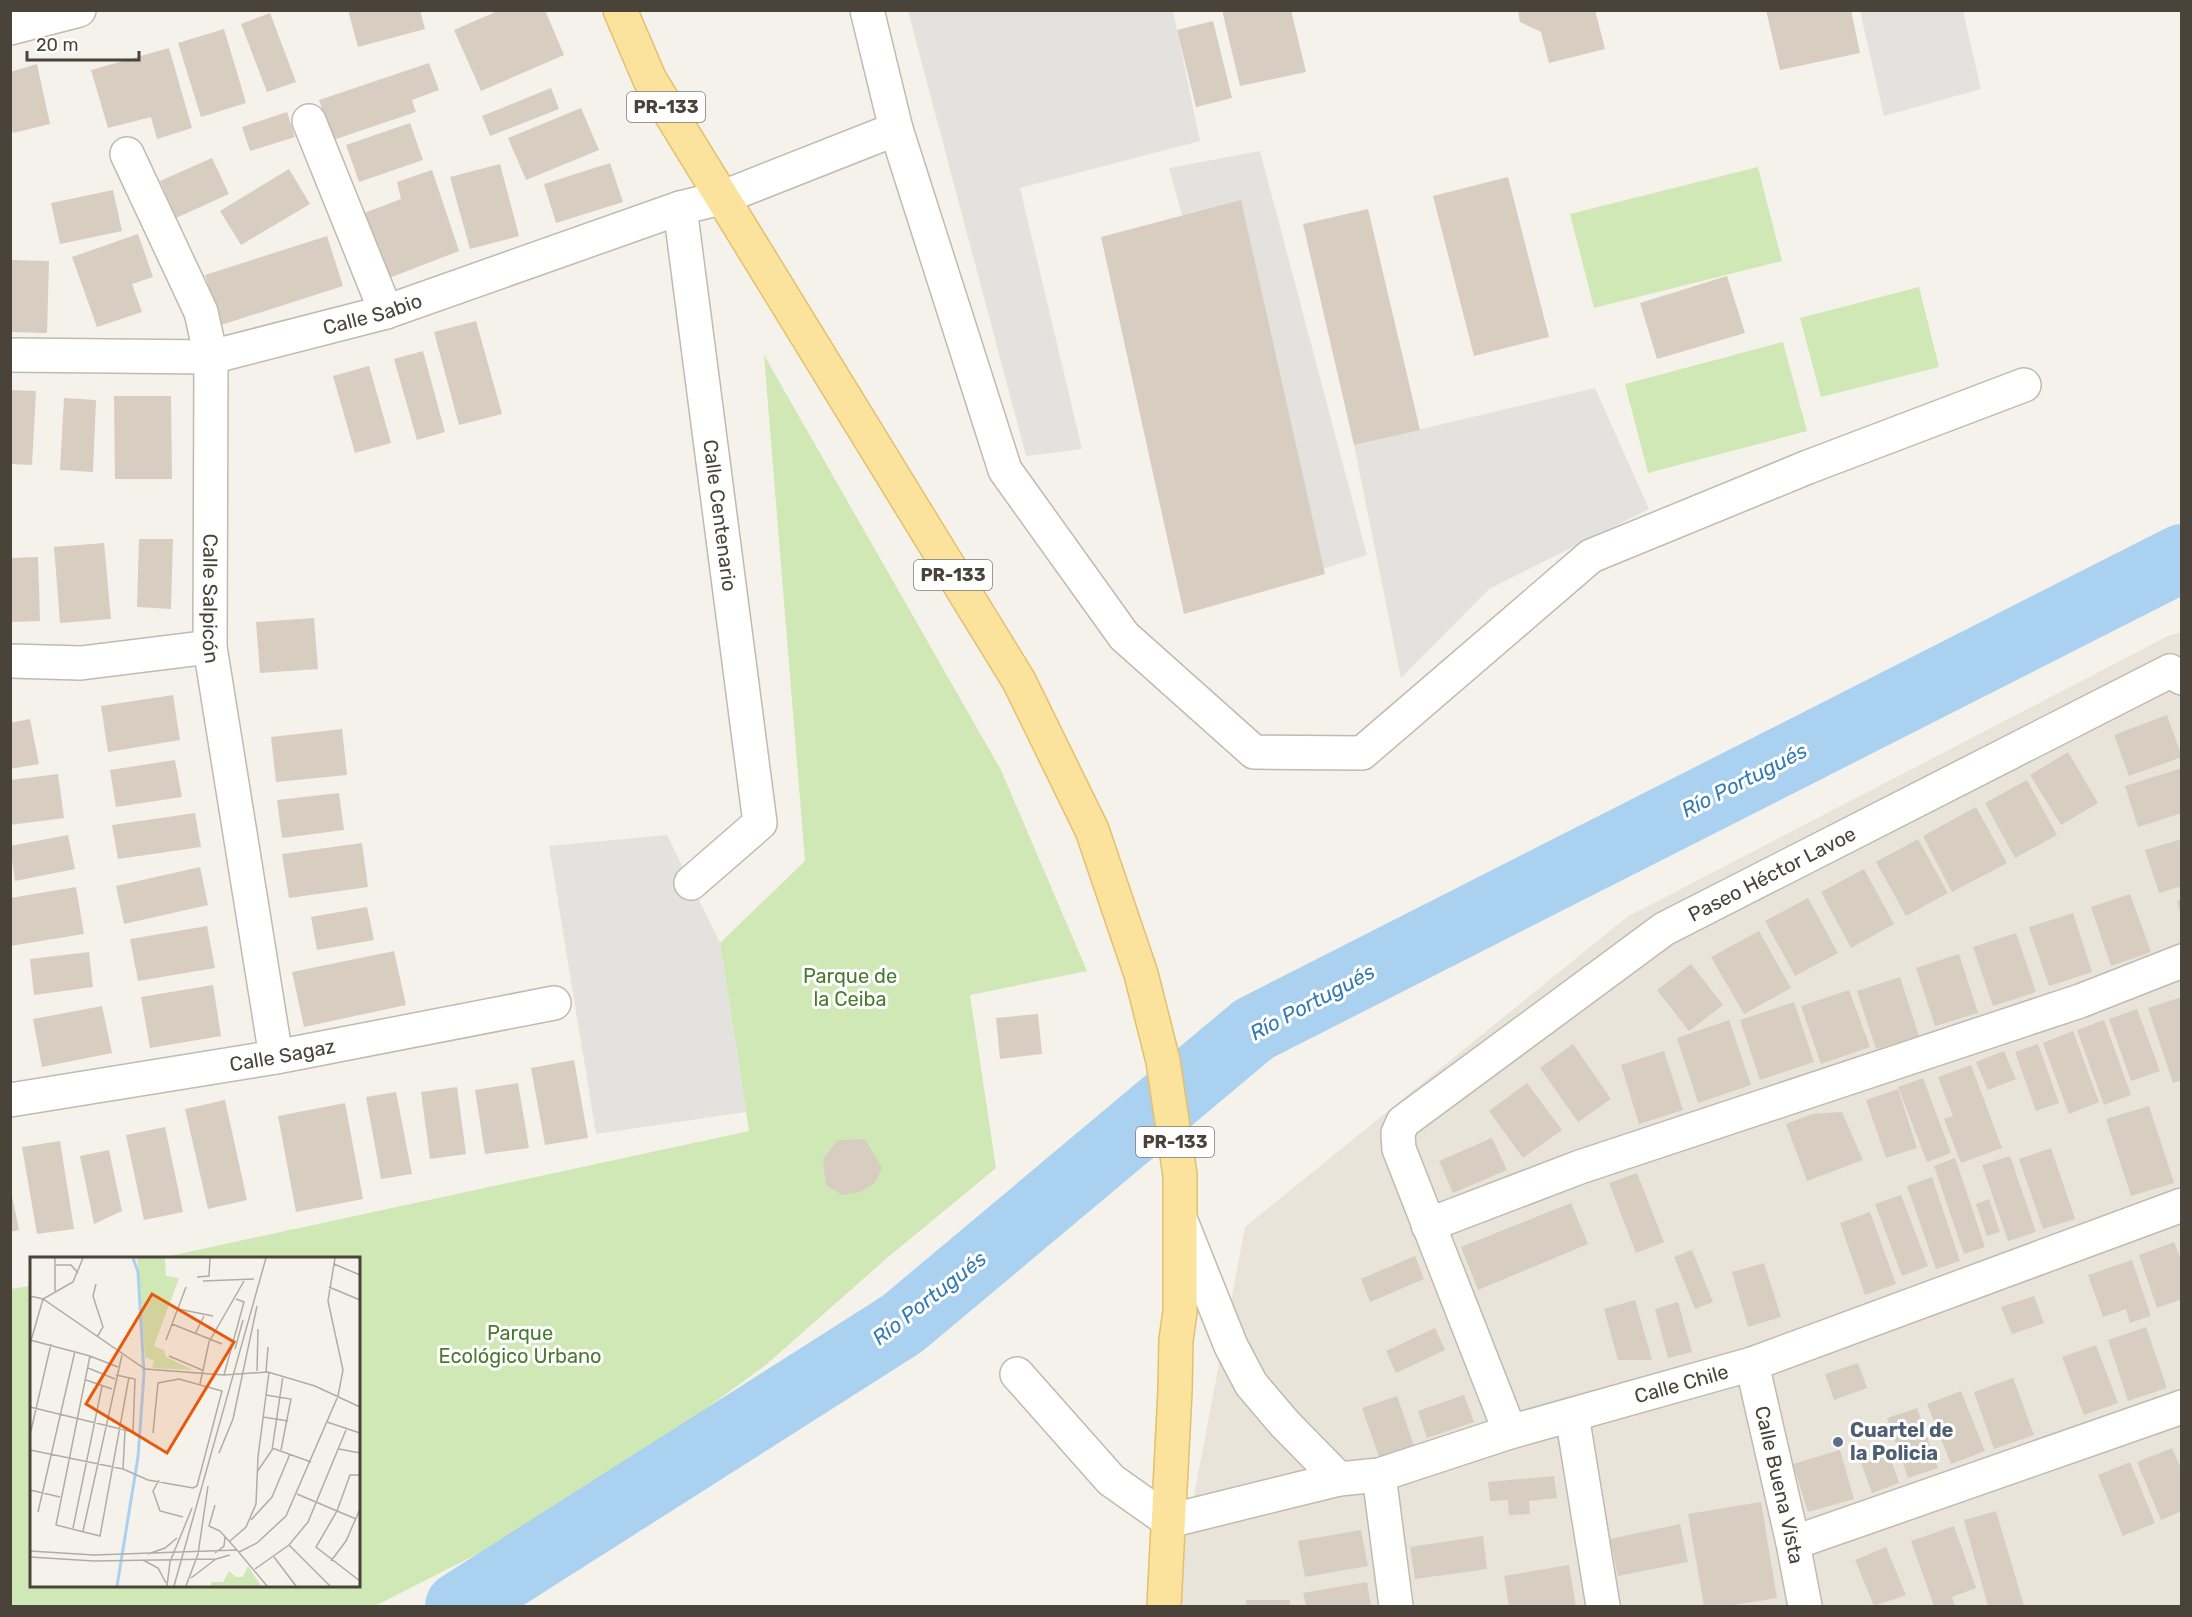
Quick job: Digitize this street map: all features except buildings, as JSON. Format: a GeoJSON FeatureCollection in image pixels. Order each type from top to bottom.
{"type":"FeatureCollection","features":[{"type":"Feature","properties":{"kind":"main road","name":"PR-133"},"geometry":{"type":"LineString","coordinates":[[620,10],[650,80],[1019,681],[1092,830],[1141,975],[1163,1061],[1180,1175],[1180,1312],[1176,1340],[1164,1606]]}},
{"type":"Feature","properties":{"kind":"street"},"geometry":{"type":"LineString","coordinates":[[10,28],[79,10]]}},
{"type":"Feature","properties":{"kind":"street"},"geometry":{"type":"LineString","coordinates":[[867,10],[896,129],[1005,470],[1124,636],[1254,752],[1362,753],[1591,556],[1808,467],[2024,385]]}},
{"type":"Feature","properties":{"kind":"street"},"geometry":{"type":"LineString","coordinates":[[309,121],[386,312]]}},
{"type":"Feature","properties":{"kind":"street","name":"Calle Sabio"},"geometry":{"type":"LineString","coordinates":[[10,355],[211,357],[386,312],[680,208],[721,198],[896,129]]}},
{"type":"Feature","properties":{"kind":"street","name":"Calle Salpicón"},"geometry":{"type":"LineString","coordinates":[[127,154],[201,312],[211,357],[210,647],[276,1056]]}},
{"type":"Feature","properties":{"kind":"street","name":"Calle Centenario"},"geometry":{"type":"LineString","coordinates":[[680,208],[760,823],[691,883]]}},
{"type":"Feature","properties":{"kind":"street"},"geometry":{"type":"LineString","coordinates":[[10,661],[81,663],[210,647]]}},
{"type":"Feature","properties":{"kind":"street","name":"Paseo Héctor Lavoe"},"geometry":{"type":"LineString","coordinates":[[1428,1225],[1399,1149],[1398,1133],[1403,1122],[1664,929],[2170,671],[2181,678]]}},
{"type":"Feature","properties":{"kind":"street"},"geometry":{"type":"LineString","coordinates":[[1510,1432],[1428,1225],[1580,1167],[2079,1001],[2181,961]]}},
{"type":"Feature","properties":{"kind":"street","name":"Calle Sagaz"},"geometry":{"type":"LineString","coordinates":[[10,1100],[276,1056],[554,1003]]}},
{"type":"Feature","properties":{"kind":"street","name":"Calle Chile"},"geometry":{"type":"LineString","coordinates":[[1169,1521],[1339,1479],[1379,1475],[1510,1432],[1752,1364],[2181,1205]]}},
{"type":"Feature","properties":{"kind":"street"},"geometry":{"type":"LineString","coordinates":[[1181,1221],[1231,1346],[1251,1384],[1285,1424],[1339,1479]]}},
{"type":"Feature","properties":{"kind":"street","name":"Calle Buena Vista"},"geometry":{"type":"LineString","coordinates":[[1752,1364],[1805,1606]]}},
{"type":"Feature","properties":{"kind":"street"},"geometry":{"type":"LineString","coordinates":[[1017,1374],[1111,1480],[1169,1521]]}},
{"type":"Feature","properties":{"kind":"street"},"geometry":{"type":"LineString","coordinates":[[1793,1544],[2181,1407]]}},
{"type":"Feature","properties":{"kind":"street"},"geometry":{"type":"LineString","coordinates":[[1572,1415],[1603,1606]]}},
{"type":"Feature","properties":{"kind":"street"},"geometry":{"type":"LineString","coordinates":[[1379,1475],[1396,1606]]}},
{"type":"Feature","properties":{"kind":"shaded area"},"geometry":{"type":"Polygon","coordinates":[[[908,11],[1173,11],[1200,141],[1020,188],[1082,449],[1026,456],[908,11]]]}},
{"type":"Feature","properties":{"kind":"shaded area"},"geometry":{"type":"Polygon","coordinates":[[[1860,11],[1963,11],[1981,89],[1884,116],[1860,11]]]}},
{"type":"Feature","properties":{"kind":"shaded area"},"geometry":{"type":"Polygon","coordinates":[[[1260,151],[1367,555],[1283,581],[1169,168],[1260,151]]]}},
{"type":"Feature","properties":{"kind":"shaded area"},"geometry":{"type":"Polygon","coordinates":[[[1595,388],[1649,509],[1489,589],[1401,678],[1354,445],[1595,388]]]}},
{"type":"Feature","properties":{"kind":"shaded area"},"geometry":{"type":"Polygon","coordinates":[[[2181,632],[2181,1606],[1173,1606],[1245,1227],[1627,917],[2168,636],[2181,632]]]}},
{"type":"Feature","properties":{"kind":"shaded area"},"geometry":{"type":"Polygon","coordinates":[[[667,835],[720,943],[746,1112],[596,1134],[549,846],[667,835]]]}},
{"type":"Feature","properties":{"kind":"green space"},"geometry":{"type":"Polygon","coordinates":[[[1758,167],[1782,261],[1594,308],[1570,214],[1758,167]]]}},
{"type":"Feature","properties":{"kind":"green space"},"geometry":{"type":"Polygon","coordinates":[[[1919,287],[1939,367],[1821,397],[1800,318],[1919,287]]]}},
{"type":"Feature","properties":{"kind":"green space"},"geometry":{"type":"Polygon","coordinates":[[[1783,342],[1807,431],[1648,473],[1625,384],[1783,342]]]}},
{"type":"Feature","properties":{"kind":"green space"},"geometry":{"type":"Polygon","coordinates":[[[764,355],[1001,770],[1087,971],[970,995],[996,1168],[887,1258],[767,1364],[626,1467],[489,1548],[375,1606],[11,1606],[10,1289],[30,1286],[30,1587],[360,1587],[360,1257],[165,1257],[749,1131],[720,943],[805,861],[764,355]]]}},
{"type":"Feature","properties":{"kind":"waterway","name":"Río Portugués"},"geometry":{"type":"LineString","coordinates":[[459,1606],[902,1324],[1254,1029],[2182,558]]}},
{"type":"Feature","properties":{"kind":"place","name":"Cuartel de la Policia"},"geometry":{"type":"Point","coordinates":[1838,1442]}},
{"type":"Feature","properties":{"kind":"park label","name":"Parque de la Ceiba"},"geometry":{"type":"Point","coordinates":[850,988]}},
{"type":"Feature","properties":{"kind":"park label","name":"Parque Ecológico Urbano"},"geometry":{"type":"Point","coordinates":[520,1344]}}]}
